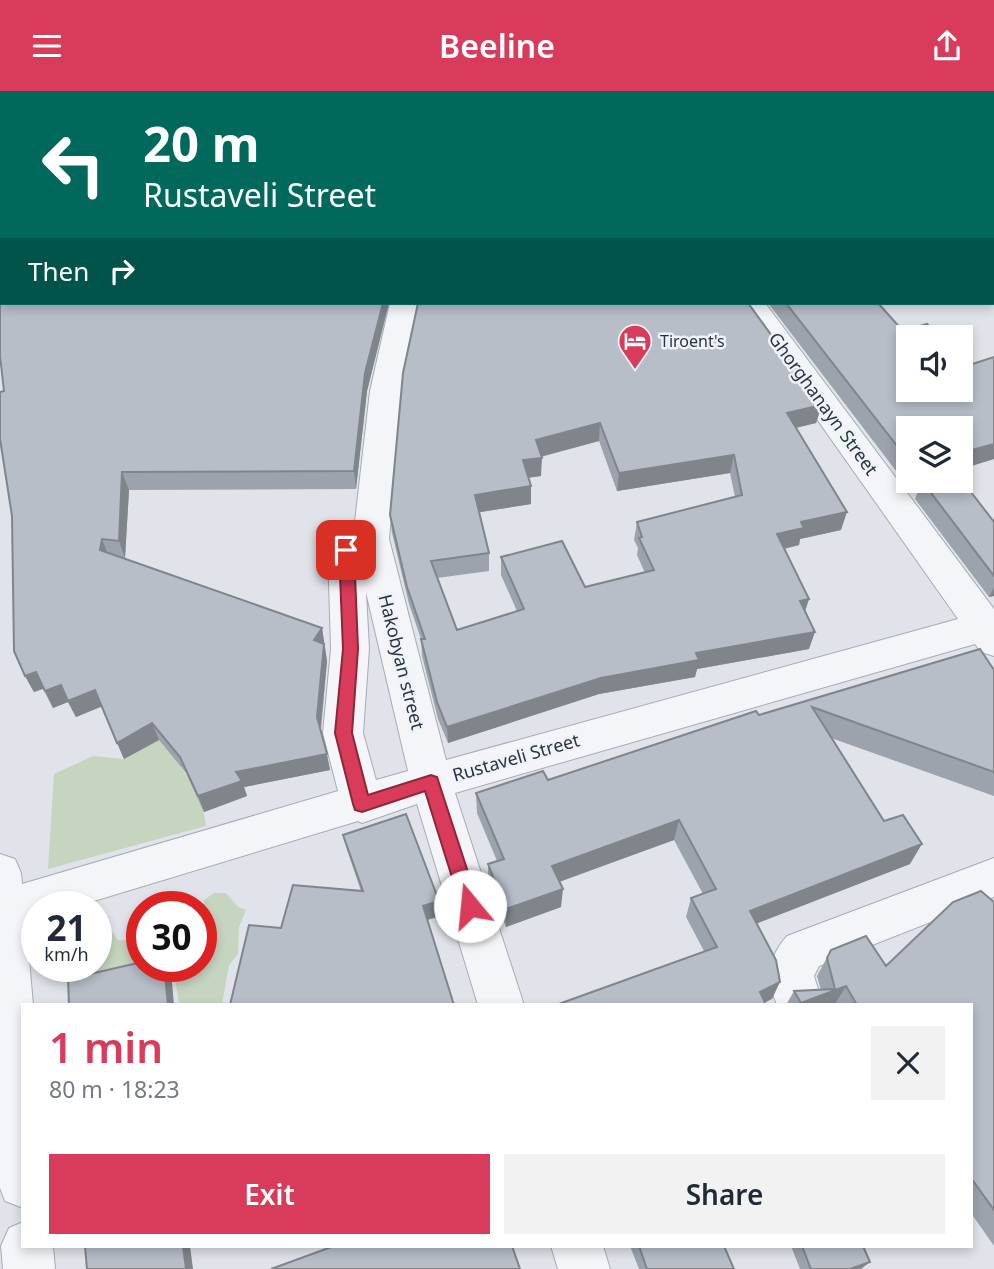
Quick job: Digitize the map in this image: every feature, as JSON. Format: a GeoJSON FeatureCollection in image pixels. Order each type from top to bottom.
{"type":"FeatureCollection","features":[{"type":"Feature","properties":{"kind":"street","name":"Ghorghanayn Street"},"geometry":{"type":"LineString","coordinates":[[751,305],[991,631]]}},
{"type":"Feature","properties":{"kind":"street","name":"Hakobyan street"},"geometry":{"type":"LineString","coordinates":[[404,307],[386,391],[371,539],[431,782],[500,1003]]}},
{"type":"Feature","properties":{"kind":"street"},"geometry":{"type":"LineString","coordinates":[[346,550],[350,649],[343,733],[362,804]]}},
{"type":"Feature","properties":{"kind":"street","name":"Rustaveli Street"},"geometry":{"type":"LineString","coordinates":[[1,899],[46,895],[431,782],[991,631]]}},
{"type":"Feature","properties":{"kind":"street"},"geometry":{"type":"LineString","coordinates":[[799,1003],[789,972],[793,960],[803,951],[994,877]]}},
{"type":"Feature","properties":{"kind":"street"},"geometry":{"type":"LineString","coordinates":[[1,899],[21,1157]]}},
{"type":"Feature","properties":{"kind":"street"},"geometry":{"type":"LineString","coordinates":[[27,1248],[29,1269]]}},
{"type":"Feature","properties":{"kind":"street"},"geometry":{"type":"LineString","coordinates":[[578,1248],[584,1269]]}},
{"type":"Feature","properties":{"kind":"green space"},"geometry":{"type":"Polygon","coordinates":[[[159,740],[195,790],[206,826],[48,869],[54,774],[93,756],[124,759],[159,740]]]}},
{"type":"Feature","properties":{"kind":"green space"},"geometry":{"type":"Polygon","coordinates":[[[217,893],[226,893],[238,907],[246,910],[239,927],[238,954],[229,965],[222,1003],[179,1003],[176,982],[217,982],[217,893]]]}},
{"type":"Feature","properties":{"kind":"green space"},"geometry":{"type":"Polygon","coordinates":[[[112,932],[118,940],[126,940],[126,971],[112,975],[112,932]]]}},
{"type":"Feature","properties":{"kind":"building"},"geometry":{"type":"Polygon","coordinates":[[[0,305],[382,305],[365,373],[354,471],[122,472],[119,541],[102,539],[100,550],[322,628],[314,640],[324,644],[317,717],[327,754],[236,772],[242,781],[198,796],[180,757],[152,723],[117,743],[95,690],[68,701],[61,685],[45,691],[36,672],[25,676],[14,651],[12,516],[0,439],[0,392],[4,391],[0,356],[0,305]]]}},
{"type":"Feature","properties":{"kind":"building"},"geometry":{"type":"Polygon","coordinates":[[[418,305],[749,305],[822,405],[787,413],[847,512],[801,522],[804,528],[777,534],[809,599],[800,601],[815,632],[696,653],[699,660],[601,678],[447,727],[437,702],[421,639],[425,639],[407,587],[390,515],[403,373],[418,305]],[[600,423],[536,440],[542,458],[523,460],[531,486],[475,495],[489,553],[431,561],[457,630],[524,609],[501,557],[562,541],[585,587],[654,570],[639,538],[642,537],[637,522],[742,495],[734,455],[619,473],[600,423]]]}},
{"type":"Feature","properties":{"kind":"building"},"geometry":{"type":"Polygon","coordinates":[[[788,305],[880,305],[898,325],[896,402],[973,402],[973,364],[994,357],[994,444],[973,450],[973,416],[896,416],[896,445],[788,305]]]}},
{"type":"Feature","properties":{"kind":"building"},"geometry":{"type":"Polygon","coordinates":[[[931,493],[972,493],[994,522],[994,576],[931,493]]]}},
{"type":"Feature","properties":{"kind":"building"},"geometry":{"type":"Polygon","coordinates":[[[980,649],[994,670],[994,772],[812,707],[884,821],[903,815],[922,844],[750,911],[776,960],[780,982],[760,992],[765,1003],[562,1003],[717,947],[691,898],[716,889],[679,820],[552,866],[563,889],[506,909],[488,864],[504,859],[476,793],[543,771],[548,780],[756,711],[759,715],[980,649]]]}},
{"type":"Feature","properties":{"kind":"building"},"geometry":{"type":"Polygon","coordinates":[[[406,814],[439,901],[423,906],[453,1003],[230,1003],[249,925],[281,928],[293,885],[363,891],[343,835],[406,814]]]}},
{"type":"Feature","properties":{"kind":"building"},"geometry":{"type":"Polygon","coordinates":[[[981,891],[994,902],[994,1210],[973,1181],[973,1003],[856,1003],[846,986],[801,1003],[794,991],[835,989],[827,958],[831,950],[866,936],[886,966],[953,902],[981,891]]]}},
{"type":"Feature","properties":{"kind":"building"},"geometry":{"type":"Polygon","coordinates":[[[126,966],[126,982],[166,982],[168,1003],[69,1003],[68,982],[112,982],[112,969],[126,966]]]}},
{"type":"Feature","properties":{"kind":"building"},"geometry":{"type":"Polygon","coordinates":[[[85,1248],[183,1248],[186,1269],[87,1269],[85,1248]]]}},
{"type":"Feature","properties":{"kind":"building"},"geometry":{"type":"Polygon","coordinates":[[[329,1248],[513,1248],[520,1269],[271,1269],[329,1248]]]}},
{"type":"Feature","properties":{"kind":"building"},"geometry":{"type":"Polygon","coordinates":[[[640,1248],[725,1248],[734,1269],[647,1269],[640,1248]]]}},
{"type":"Feature","properties":{"kind":"building"},"geometry":{"type":"Polygon","coordinates":[[[803,1248],[864,1248],[870,1262],[850,1269],[811,1269],[803,1248]]]}},
{"type":"Feature","properties":{"kind":"place","name":"Tiroent's"},"geometry":{"type":"Point","coordinates":[635,371]}},
{"type":"Feature","properties":{"kind":"route"},"geometry":{"type":"LineString","coordinates":[[346,550],[350,649],[343,733],[362,804],[431,782],[470,906]]}}]}
